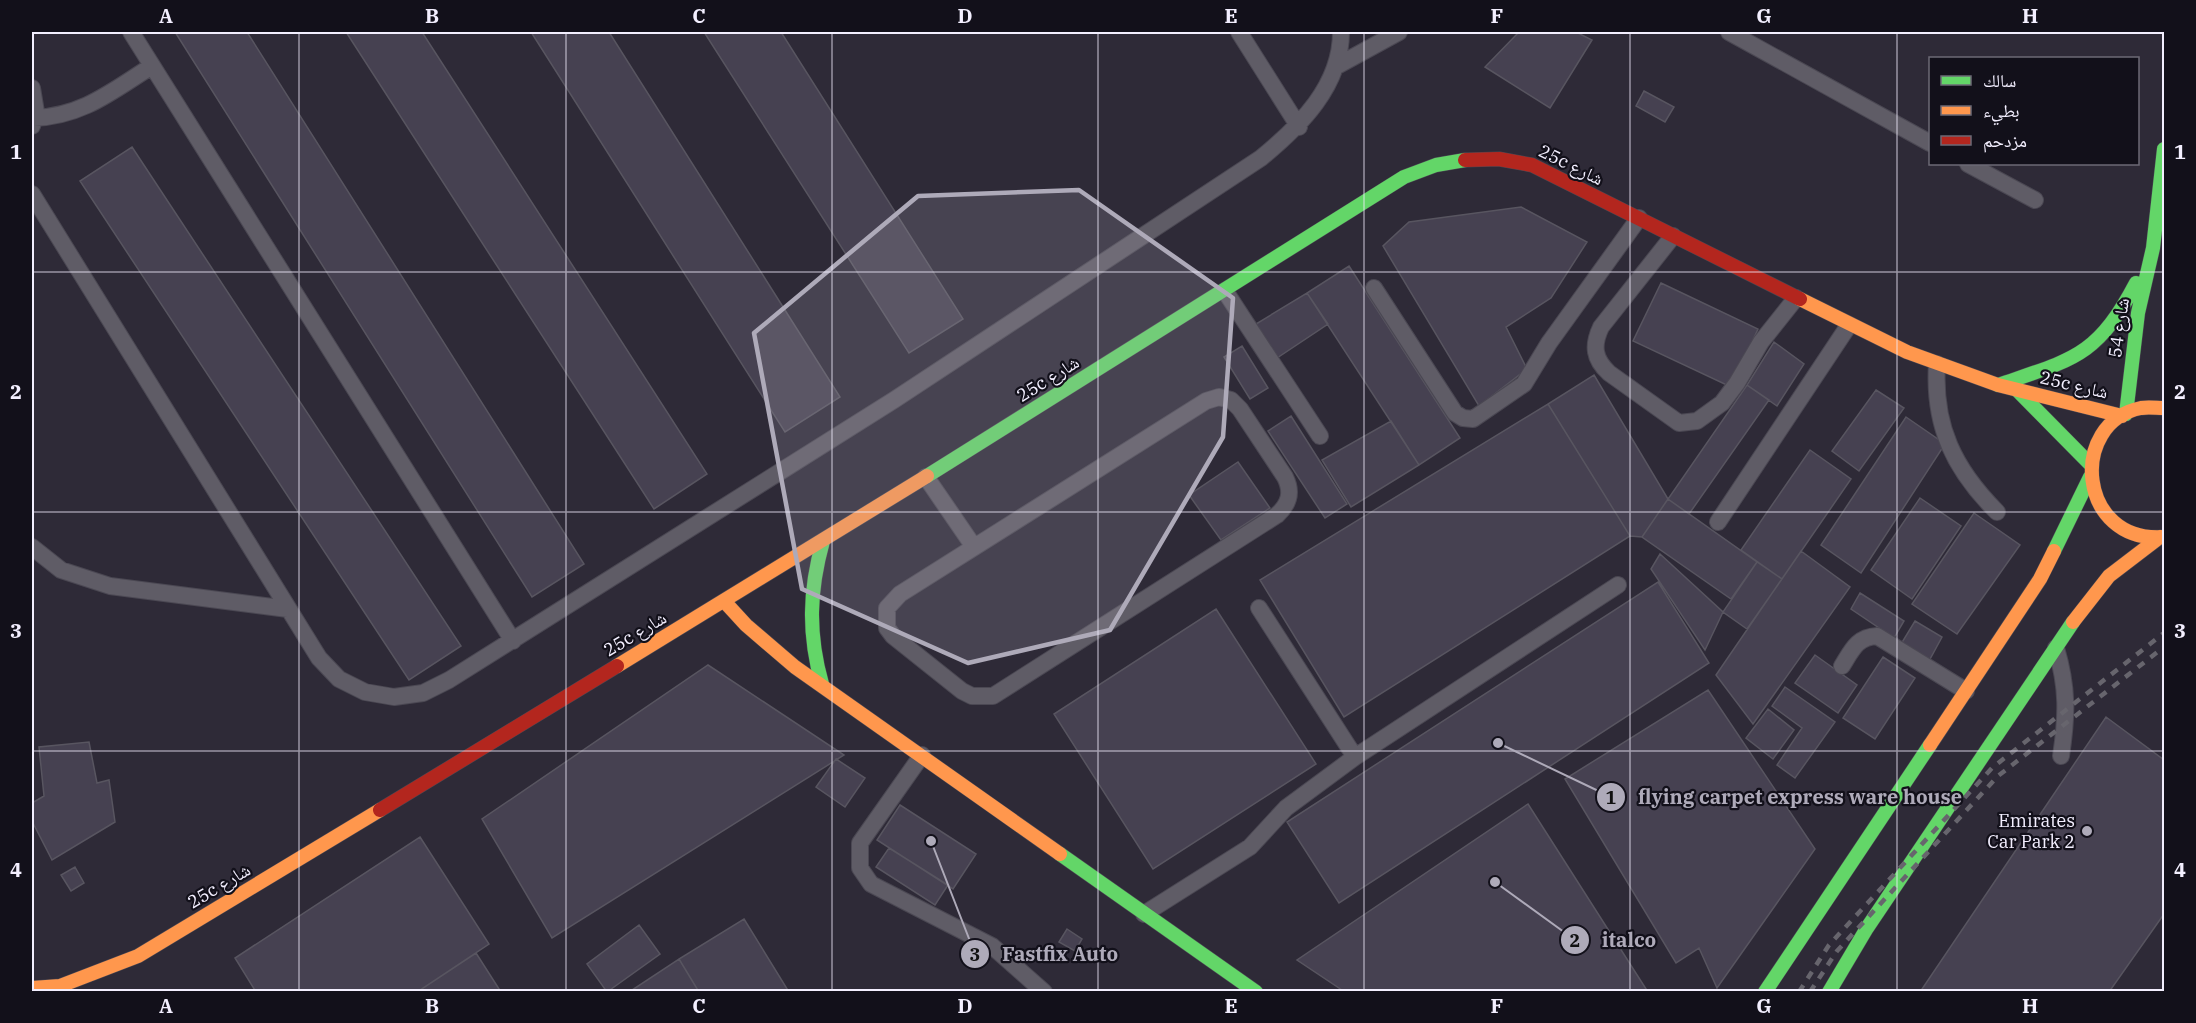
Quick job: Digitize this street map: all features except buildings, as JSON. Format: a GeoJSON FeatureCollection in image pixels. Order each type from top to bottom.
{"type":"FeatureCollection","features":[{"type":"Feature","properties":{"kind":"street","name":"شارع 54"},"geometry":{"type":"LineString","coordinates":[[2124,415],[2164,149]]}},
{"type":"Feature","properties":{"kind":"street","name":"25c شارع"},"geometry":{"type":"LineString","coordinates":[[32,988],[60,986],[138,956],[823,541],[1404,177],[1454,159],[1489,157],[1533,165],[1848,325],[1937,364],[2018,391],[2124,415]]}},
{"type":"Feature","properties":{"kind":"street","name":"شارع 54"},"geometry":{"type":"LineString","coordinates":[[2150,254],[2161,286]]}},
{"type":"Feature","properties":{"kind":"street"},"geometry":{"type":"LineString","coordinates":[[1998,385],[2073,358],[2094,345],[2110,328],[2150,254]]}},
{"type":"Feature","properties":{"kind":"street","name":"25c شارع"},"geometry":{"type":"LineString","coordinates":[[2018,391],[2090,471]]}},
{"type":"Feature","properties":{"kind":"street"},"geometry":{"type":"LineString","coordinates":[[1765,992],[2040,579],[2090,471],[2100,436],[2124,415],[2143,408],[2164,408]]}},
{"type":"Feature","properties":{"kind":"street"},"geometry":{"type":"LineString","coordinates":[[2090,471],[2093,494],[2101,509],[2112,522],[2143,537],[2162,537]]}},
{"type":"Feature","properties":{"kind":"street"},"geometry":{"type":"LineString","coordinates":[[1829,992],[1867,928],[2055,647],[2105,579],[2131,555],[2162,537]]}},
{"type":"Feature","properties":{"kind":"street"},"geometry":{"type":"LineString","coordinates":[[822,684],[811,649],[808,613],[812,576],[823,541]]}},
{"type":"Feature","properties":{"kind":"street"},"geometry":{"type":"LineString","coordinates":[[724,601],[769,647],[1256,992]]}},
{"type":"Feature","properties":{"kind":"street","name":"25c شارع"},"geometry":{"type":"LineString","coordinates":[[114,983],[138,956]]}},
{"type":"Feature","properties":{"kind":"lane"},"geometry":{"type":"LineString","coordinates":[[131,32],[513,641]]}},
{"type":"Feature","properties":{"kind":"lane"},"geometry":{"type":"LineString","coordinates":[[1239,32],[1299,126]]}},
{"type":"Feature","properties":{"kind":"lane"},"geometry":{"type":"LineString","coordinates":[[32,194],[319,658],[339,679],[365,692],[394,698],[423,693],[513,641],[1027,313],[1261,158],[1299,126],[1319,99],[1335,67],[1341,44],[1341,32]]}},
{"type":"Feature","properties":{"kind":"lane"},"geometry":{"type":"LineString","coordinates":[[1335,67],[1399,32]]}},
{"type":"Feature","properties":{"kind":"lane"},"geometry":{"type":"LineString","coordinates":[[1729,32],[1929,142]]}},
{"type":"Feature","properties":{"kind":"lane"},"geometry":{"type":"LineString","coordinates":[[32,88],[35,95],[33,122],[69,114],[84,108],[152,66]]}},
{"type":"Feature","properties":{"kind":"lane"},"geometry":{"type":"LineString","coordinates":[[1970,165],[2035,200]]}},
{"type":"Feature","properties":{"kind":"lane"},"geometry":{"type":"LineString","coordinates":[[1374,288],[1455,413],[1463,418],[1473,419],[1524,384],[1549,343],[1639,218]]}},
{"type":"Feature","properties":{"kind":"lane"},"geometry":{"type":"LineString","coordinates":[[1673,236],[1601,327],[1595,339],[1594,352],[1599,364],[1609,373],[1679,423],[1697,422],[1722,403],[1737,383],[1761,342],[1796,298]]}},
{"type":"Feature","properties":{"kind":"lane"},"geometry":{"type":"LineString","coordinates":[[1225,291],[1320,436]]}},
{"type":"Feature","properties":{"kind":"lane"},"geometry":{"type":"LineString","coordinates":[[1718,522],[1848,325]]}},
{"type":"Feature","properties":{"kind":"lane"},"geometry":{"type":"LineString","coordinates":[[1937,364],[1936,400],[1946,439],[1967,479],[1997,512]]}},
{"type":"Feature","properties":{"kind":"lane"},"geometry":{"type":"LineString","coordinates":[[1219,397],[1231,400],[1240,409],[1290,486],[1285,507],[1277,515],[1003,692],[982,698],[962,691],[893,636],[887,628],[885,618],[892,600],[974,547],[1206,401],[1219,397]]}},
{"type":"Feature","properties":{"kind":"lane"},"geometry":{"type":"LineString","coordinates":[[926,477],[974,547]]}},
{"type":"Feature","properties":{"kind":"lane"},"geometry":{"type":"LineString","coordinates":[[32,547],[61,570],[110,586],[288,609]]}},
{"type":"Feature","properties":{"kind":"lane"},"geometry":{"type":"LineString","coordinates":[[1144,914],[1250,847],[1287,808],[1355,757],[1618,585]]}},
{"type":"Feature","properties":{"kind":"lane"},"geometry":{"type":"LineString","coordinates":[[1259,609],[1355,757]]}},
{"type":"Feature","properties":{"kind":"lane"},"geometry":{"type":"LineString","coordinates":[[1842,666],[1857,642],[1866,636],[1877,636],[1966,691]]}},
{"type":"Feature","properties":{"kind":"lane"},"geometry":{"type":"LineString","coordinates":[[2055,647],[2065,678],[2066,707],[2061,756]]}},
{"type":"Feature","properties":{"kind":"lane"},"geometry":{"type":"LineString","coordinates":[[922,755],[860,843],[860,868],[871,884],[992,946],[1044,992]]}},
{"type":"Feature","properties":{"kind":"highlighted area"},"geometry":{"type":"Polygon","coordinates":[[[1079,190],[1233,298],[1223,437],[1110,630],[968,663],[802,589],[754,333],[918,196],[1079,190]]]}},
{"type":"Feature","properties":{"kind":"railway"},"geometry":{"type":"LineString","coordinates":[[1799,992],[1829,945],[1992,768],[2164,633]]}},
{"type":"Feature","properties":{"kind":"railway"},"geometry":{"type":"LineString","coordinates":[[1810,992],[1837,951],[1998,776],[2164,647]]}},
{"type":"Feature","properties":{"kind":"traffic: fast"},"geometry":{"type":"LineString","coordinates":[[2126,414],[2138,313],[2153,248],[2164,149]]}},
{"type":"Feature","properties":{"kind":"traffic: fast"},"geometry":{"type":"LineString","coordinates":[[927,476],[1404,177],[1436,165],[1465,160]]}},
{"type":"Feature","properties":{"kind":"traffic: fast"},"geometry":{"type":"LineString","coordinates":[[1998,385],[2065,361],[2081,352],[2109,326],[2136,283]]}},
{"type":"Feature","properties":{"kind":"traffic: fast"},"geometry":{"type":"LineString","coordinates":[[2018,391],[2090,464]]}},
{"type":"Feature","properties":{"kind":"traffic: fast"},"geometry":{"type":"LineString","coordinates":[[2054,551],[2090,477]]}},
{"type":"Feature","properties":{"kind":"traffic: fast"},"geometry":{"type":"LineString","coordinates":[[822,684],[814,648],[812,612],[815,577],[823,541]]}},
{"type":"Feature","properties":{"kind":"traffic: fast"},"geometry":{"type":"LineString","coordinates":[[1829,992],[1867,928],[2073,622]]}},
{"type":"Feature","properties":{"kind":"traffic: fast"},"geometry":{"type":"LineString","coordinates":[[1765,992],[1930,745]]}},
{"type":"Feature","properties":{"kind":"traffic: fast"},"geometry":{"type":"LineString","coordinates":[[1060,854],[1256,992]]}},
{"type":"Feature","properties":{"kind":"traffic: slow"},"geometry":{"type":"LineString","coordinates":[[1800,299],[1907,352],[1998,385],[2122,416]]}},
{"type":"Feature","properties":{"kind":"traffic: slow"},"geometry":{"type":"LineString","coordinates":[[2164,408],[2141,408],[2117,418],[2102,435],[2093,457],[2092,480],[2099,503],[2113,522],[2135,534],[2164,537]]}},
{"type":"Feature","properties":{"kind":"traffic: slow"},"geometry":{"type":"LineString","coordinates":[[617,666],[927,476]]}},
{"type":"Feature","properties":{"kind":"traffic: slow"},"geometry":{"type":"LineString","coordinates":[[2073,622],[2109,576],[2160,537]]}},
{"type":"Feature","properties":{"kind":"traffic: slow"},"geometry":{"type":"LineString","coordinates":[[1930,745],[2040,579],[2054,551]]}},
{"type":"Feature","properties":{"kind":"traffic: slow"},"geometry":{"type":"LineString","coordinates":[[724,601],[746,625],[795,667],[1060,854]]}},
{"type":"Feature","properties":{"kind":"traffic: slow"},"geometry":{"type":"LineString","coordinates":[[32,988],[60,986],[138,956],[380,810]]}},
{"type":"Feature","properties":{"kind":"traffic: jam"},"geometry":{"type":"LineString","coordinates":[[1465,160],[1499,159],[1532,165],[1800,299]]}},
{"type":"Feature","properties":{"kind":"traffic: jam"},"geometry":{"type":"LineString","coordinates":[[380,810],[617,666]]}},
{"type":"Feature","properties":{"kind":"place","name":"flying carpet express ware house"},"geometry":{"type":"Point","coordinates":[1498,743]}},
{"type":"Feature","properties":{"kind":"place","name":"Emirates Car Park 2"},"geometry":{"type":"Point","coordinates":[2087,831]}},
{"type":"Feature","properties":{"kind":"place","name":"Fastfix Auto"},"geometry":{"type":"Point","coordinates":[931,841]}},
{"type":"Feature","properties":{"kind":"place","name":"italco"},"geometry":{"type":"Point","coordinates":[1495,882]}}]}
